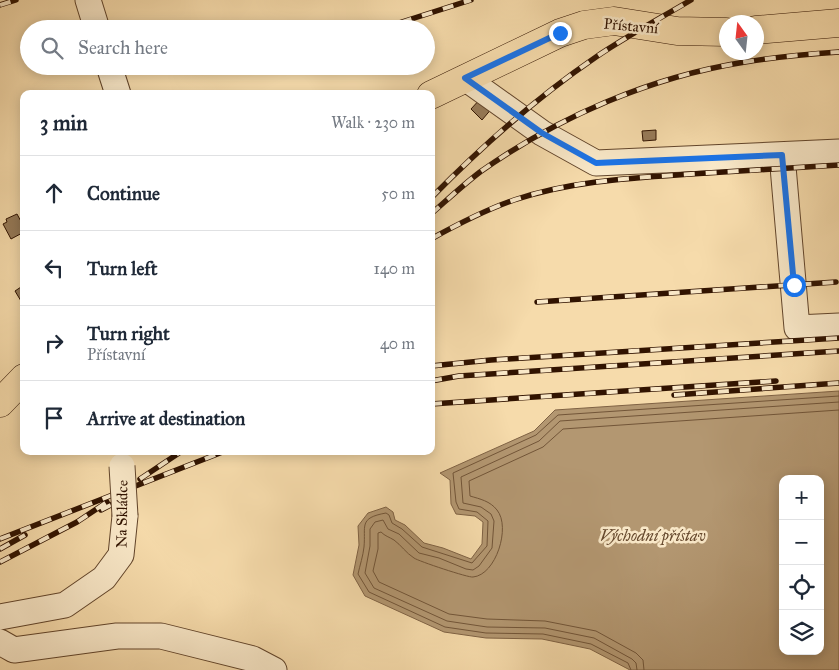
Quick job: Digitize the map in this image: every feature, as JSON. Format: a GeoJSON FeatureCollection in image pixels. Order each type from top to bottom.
{"type":"FeatureCollection","features":[{"type":"Feature","properties":{"kind":"main road","name":"Přístavní"},"geometry":{"type":"LineString","coordinates":[[435,93],[560,33],[584,24],[614,22],[677,31],[719,32]]}},
{"type":"Feature","properties":{"kind":"main road"},"geometry":{"type":"LineString","coordinates":[[764,29],[839,23]]}},
{"type":"Feature","properties":{"kind":"main road"},"geometry":{"type":"LineString","coordinates":[[0,403],[20,382]]}},
{"type":"Feature","properties":{"kind":"street"},"geometry":{"type":"LineString","coordinates":[[88,0],[94,20]]}},
{"type":"Feature","properties":{"kind":"street"},"geometry":{"type":"LineString","coordinates":[[112,75],[117,90]]}},
{"type":"Feature","properties":{"kind":"street"},"geometry":{"type":"LineString","coordinates":[[465,78],[542,133],[596,163],[839,152]]}},
{"type":"Feature","properties":{"kind":"street"},"geometry":{"type":"LineString","coordinates":[[782,155],[797,328],[839,326]]}},
{"type":"Feature","properties":{"kind":"street","name":"Na Skládce"},"geometry":{"type":"LineString","coordinates":[[0,617],[65,605],[104,578],[121,555],[125,516],[120,459]]}},
{"type":"Feature","properties":{"kind":"street"},"geometry":{"type":"LineString","coordinates":[[0,642],[14,650],[117,636],[161,636],[253,659],[274,670]]}},
{"type":"Feature","properties":{"kind":"water","name":"Východní přístav"},"geometry":{"type":"Polygon","coordinates":[[[839,391],[839,670],[630,670],[590,649],[542,639],[486,638],[444,632],[365,596],[353,575],[359,545],[358,526],[368,513],[386,507],[393,512],[395,520],[405,525],[424,543],[471,559],[482,544],[483,522],[475,516],[456,514],[451,504],[450,480],[440,473],[534,431],[555,410],[839,391]]]}},
{"type":"Feature","properties":{"kind":"building"},"geometry":{"type":"Polygon","coordinates":[[[481,98],[493,107],[482,120],[471,109],[481,98]]]}},
{"type":"Feature","properties":{"kind":"building"},"geometry":{"type":"Polygon","coordinates":[[[656,130],[656,140],[643,141],[642,131],[656,130]]]}},
{"type":"Feature","properties":{"kind":"building"},"geometry":{"type":"Polygon","coordinates":[[[17,214],[20,220],[20,234],[11,239],[3,224],[7,222],[6,219],[17,214]]]}},
{"type":"Feature","properties":{"kind":"building"},"geometry":{"type":"Polygon","coordinates":[[[20,288],[20,299],[15,291],[20,288]]]}},
{"type":"Feature","properties":{"kind":"railway"},"geometry":{"type":"LineString","coordinates":[[0,5],[16,0]]}},
{"type":"Feature","properties":{"kind":"railway"},"geometry":{"type":"LineString","coordinates":[[408,20],[471,0]]}},
{"type":"Feature","properties":{"kind":"railway"},"geometry":{"type":"LineString","coordinates":[[435,194],[490,141],[552,89],[608,49],[691,0]]}},
{"type":"Feature","properties":{"kind":"railway"},"geometry":{"type":"LineString","coordinates":[[435,211],[480,172],[510,152],[573,117],[606,102],[674,78],[710,69],[745,62],[839,52]]}},
{"type":"Feature","properties":{"kind":"railway"},"geometry":{"type":"LineString","coordinates":[[435,237],[503,204],[557,188],[579,184],[646,177],[839,165]]}},
{"type":"Feature","properties":{"kind":"railway"},"geometry":{"type":"LineString","coordinates":[[537,302],[836,282]]}},
{"type":"Feature","properties":{"kind":"railway"},"geometry":{"type":"LineString","coordinates":[[435,366],[491,360],[839,338]]}},
{"type":"Feature","properties":{"kind":"railway"},"geometry":{"type":"LineString","coordinates":[[435,380],[459,376],[839,351]]}},
{"type":"Feature","properties":{"kind":"railway"},"geometry":{"type":"LineString","coordinates":[[435,404],[776,381]]}},
{"type":"Feature","properties":{"kind":"railway"},"geometry":{"type":"LineString","coordinates":[[674,395],[839,383]]}},
{"type":"Feature","properties":{"kind":"railway"},"geometry":{"type":"LineString","coordinates":[[140,479],[176,455]]}},
{"type":"Feature","properties":{"kind":"railway"},"geometry":{"type":"LineString","coordinates":[[0,539],[215,455]]}},
{"type":"Feature","properties":{"kind":"railway"},"geometry":{"type":"LineString","coordinates":[[101,510],[132,494]]}},
{"type":"Feature","properties":{"kind":"railway"},"geometry":{"type":"LineString","coordinates":[[0,562],[77,522],[107,502]]}},
{"type":"Feature","properties":{"kind":"railway"},"geometry":{"type":"LineString","coordinates":[[0,549],[25,535]]}},
{"type":"Feature","properties":{"kind":"route"},"geometry":{"type":"LineString","coordinates":[[560,33],[465,78],[486,95],[542,133],[596,163],[782,155],[794,285]]}}]}
